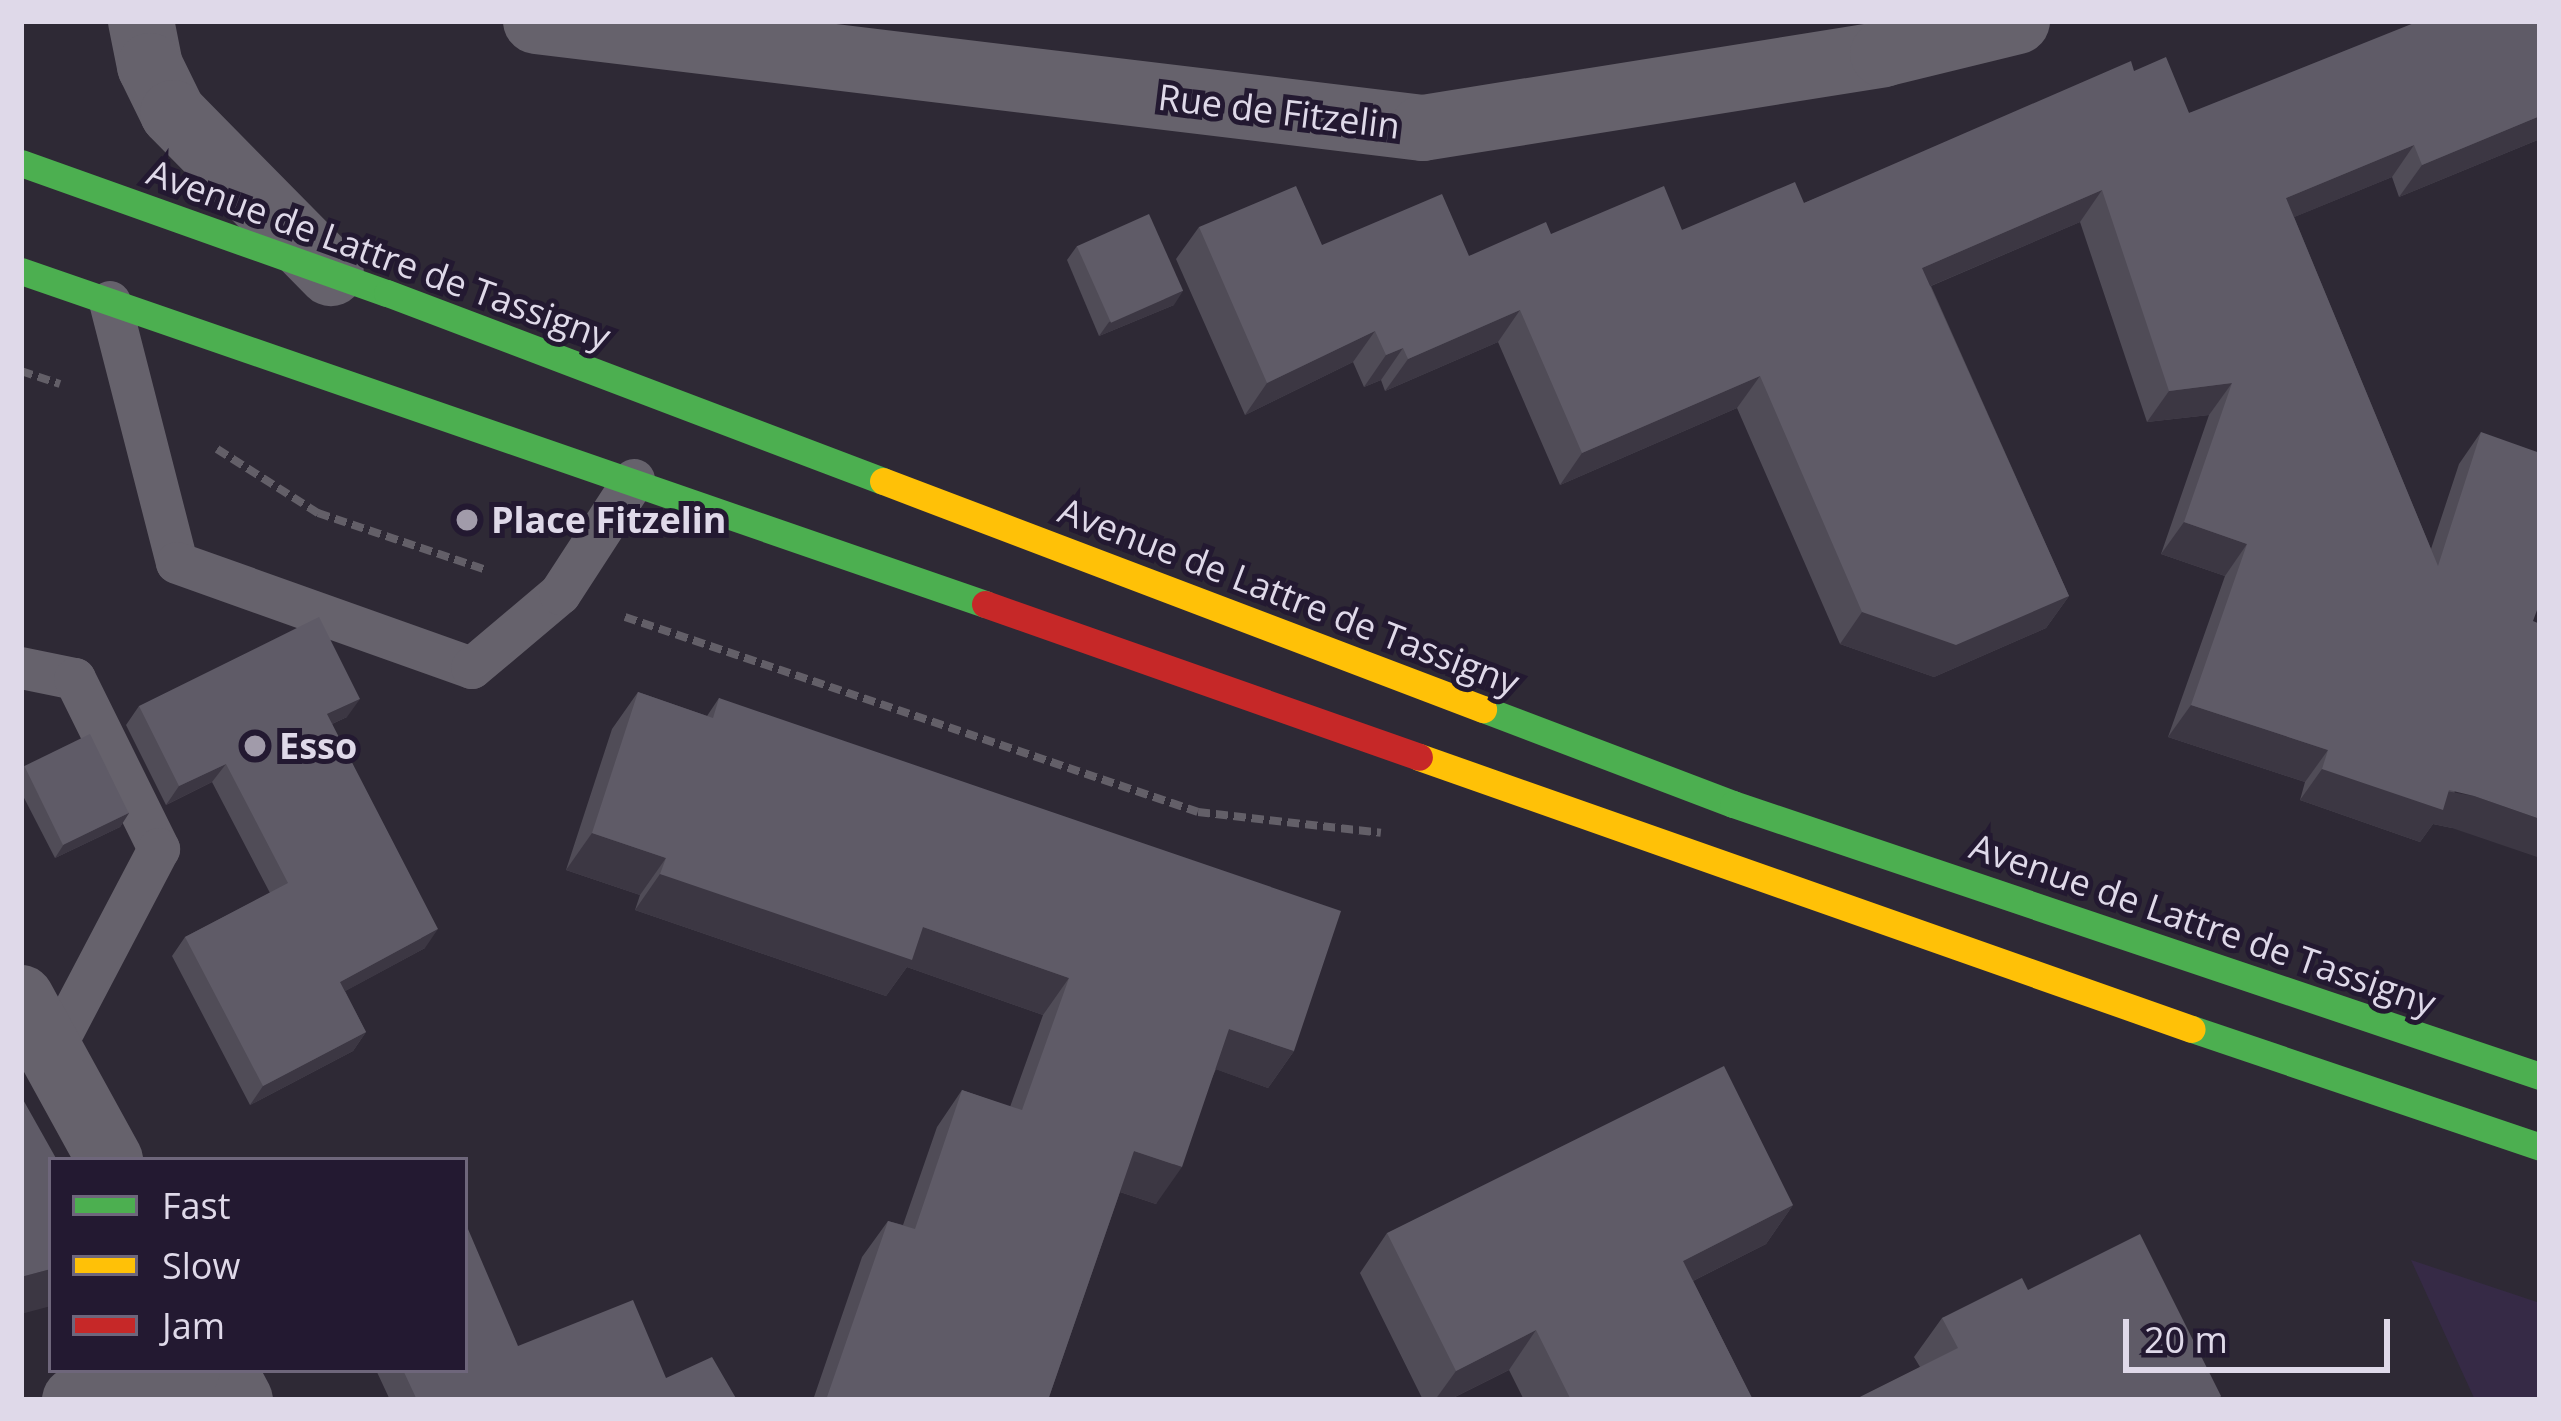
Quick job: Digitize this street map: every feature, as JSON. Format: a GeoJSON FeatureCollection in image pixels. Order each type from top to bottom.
{"type":"FeatureCollection","features":[{"type":"Feature","properties":{"kind":"main road","name":"Avenue de Lattre de Tassigny"},"geometry":{"type":"LineString","coordinates":[[21,163],[332,273],[1733,804],[2540,1076]]}},
{"type":"Feature","properties":{"kind":"main road"},"geometry":{"type":"LineString","coordinates":[[21,272],[634,480],[2038,976],[2540,1147]]}},
{"type":"Feature","properties":{"kind":"street"},"geometry":{"type":"LineString","coordinates":[[141,21],[150,66],[173,113],[332,273]]}},
{"type":"Feature","properties":{"kind":"street","name":"Rue de Fitzelin"},"geometry":{"type":"LineString","coordinates":[[536,21],[1423,128],[1883,54],[2017,21]]}},
{"type":"Feature","properties":{"kind":"street"},"geometry":{"type":"LineString","coordinates":[[37,1025],[108,1157]]}},
{"type":"Feature","properties":{"kind":"street"},"geometry":{"type":"LineString","coordinates":[[75,1400],[176,1373]]}},
{"type":"Feature","properties":{"kind":"street"},"geometry":{"type":"LineString","coordinates":[[226,1373],[240,1400]]}},
{"type":"Feature","properties":{"kind":"lane"},"geometry":{"type":"LineString","coordinates":[[110,302],[176,563],[472,668],[560,594],[634,480]]}},
{"type":"Feature","properties":{"kind":"lane"},"geometry":{"type":"LineString","coordinates":[[21,668],[75,679],[159,849],[37,1025]]}},
{"type":"Feature","properties":{"kind":"path"},"geometry":{"type":"LineString","coordinates":[[21,371],[136,408],[202,439],[318,513],[1198,812],[1388,834]]}},
{"type":"Feature","properties":{"kind":"shaded area"},"geometry":{"type":"Polygon","coordinates":[[[2411,1260],[2540,1303],[2540,1400],[2475,1400],[2411,1260]]]}},
{"type":"Feature","properties":{"kind":"building"},"geometry":{"type":"Polygon","coordinates":[[[2419,21],[2540,21],[2540,116],[2422,165],[2414,145],[2286,198],[2438,566],[2481,432],[2540,453],[2540,602],[2533,621],[2540,624],[2540,819],[2449,790],[2443,810],[2322,769],[2328,750],[2191,705],[2247,544],[2184,522],[2232,383],[2169,391],[2102,190],[1922,268],[2069,596],[1956,645],[1862,612],[1760,376],[1582,453],[1520,310],[1408,359],[1403,348],[1386,355],[1375,331],[1267,383],[1199,227],[1296,186],[1322,245],[1442,194],[1469,256],[1546,222],[1551,234],[1664,186],[1682,230],[1795,182],[1804,203],[2131,61],[2134,71],[2166,57],[2189,113],[2419,21]]]}},
{"type":"Feature","properties":{"kind":"building"},"geometry":{"type":"Polygon","coordinates":[[[1149,214],[1183,291],[1111,323],[1077,246],[1149,214]]]}},
{"type":"Feature","properties":{"kind":"building"},"geometry":{"type":"Polygon","coordinates":[[[319,617],[360,699],[327,714],[438,929],[340,982],[366,1032],[263,1086],[185,937],[288,883],[226,764],[179,786],[139,706],[319,617]]]}},
{"type":"Feature","properties":{"kind":"building"},"geometry":{"type":"Polygon","coordinates":[[[638,692],[713,718],[719,698],[1341,911],[1294,1051],[1229,1029],[1182,1167],[1134,1151],[1048,1400],[826,1400],[888,1221],[915,1229],[962,1090],[1022,1110],[1069,978],[923,927],[912,960],[660,874],[666,858],[592,833],[638,692]]]}},
{"type":"Feature","properties":{"kind":"building"},"geometry":{"type":"Polygon","coordinates":[[[90,734],[129,813],[63,845],[24,766],[90,734]]]}},
{"type":"Feature","properties":{"kind":"building"},"geometry":{"type":"Polygon","coordinates":[[[1724,1066],[1793,1205],[1683,1261],[1753,1400],[1571,1400],[1536,1330],[1456,1371],[1387,1233],[1724,1066]]]}},
{"type":"Feature","properties":{"kind":"building"},"geometry":{"type":"Polygon","coordinates":[[[21,1096],[55,1157],[48,1157],[48,1270],[21,1277],[21,1096]]]}},
{"type":"Feature","properties":{"kind":"building"},"geometry":{"type":"Polygon","coordinates":[[[468,1229],[518,1346],[633,1300],[666,1378],[712,1357],[737,1400],[417,1400],[404,1373],[468,1373],[468,1229]]]}},
{"type":"Feature","properties":{"kind":"building"},"geometry":{"type":"Polygon","coordinates":[[[2140,1234],[2221,1396],[2214,1400],[1854,1400],[1958,1348],[1942,1318],[2022,1278],[2028,1290],[2140,1234]]]}},
{"type":"Feature","properties":{"kind":"traffic: fast"},"geometry":{"type":"LineString","coordinates":[[21,163],[387,293],[883,481]]}},
{"type":"Feature","properties":{"kind":"traffic: fast"},"geometry":{"type":"LineString","coordinates":[[21,271],[985,604]]}},
{"type":"Feature","properties":{"kind":"traffic: fast"},"geometry":{"type":"LineString","coordinates":[[1483,709],[1733,804],[2540,1076]]}},
{"type":"Feature","properties":{"kind":"traffic: fast"},"geometry":{"type":"LineString","coordinates":[[2192,1029],[2540,1147]]}},
{"type":"Feature","properties":{"kind":"traffic: slow"},"geometry":{"type":"LineString","coordinates":[[883,481],[1483,709]]}},
{"type":"Feature","properties":{"kind":"traffic: slow"},"geometry":{"type":"LineString","coordinates":[[1419,757],[2192,1029]]}},
{"type":"Feature","properties":{"kind":"traffic: jam"},"geometry":{"type":"LineString","coordinates":[[985,604],[1419,757]]}},
{"type":"Feature","properties":{"kind":"place","name":"Place Fitzelin"},"geometry":{"type":"Point","coordinates":[467,520]}},
{"type":"Feature","properties":{"kind":"place","name":"Esso"},"geometry":{"type":"Point","coordinates":[255,746]}}]}
